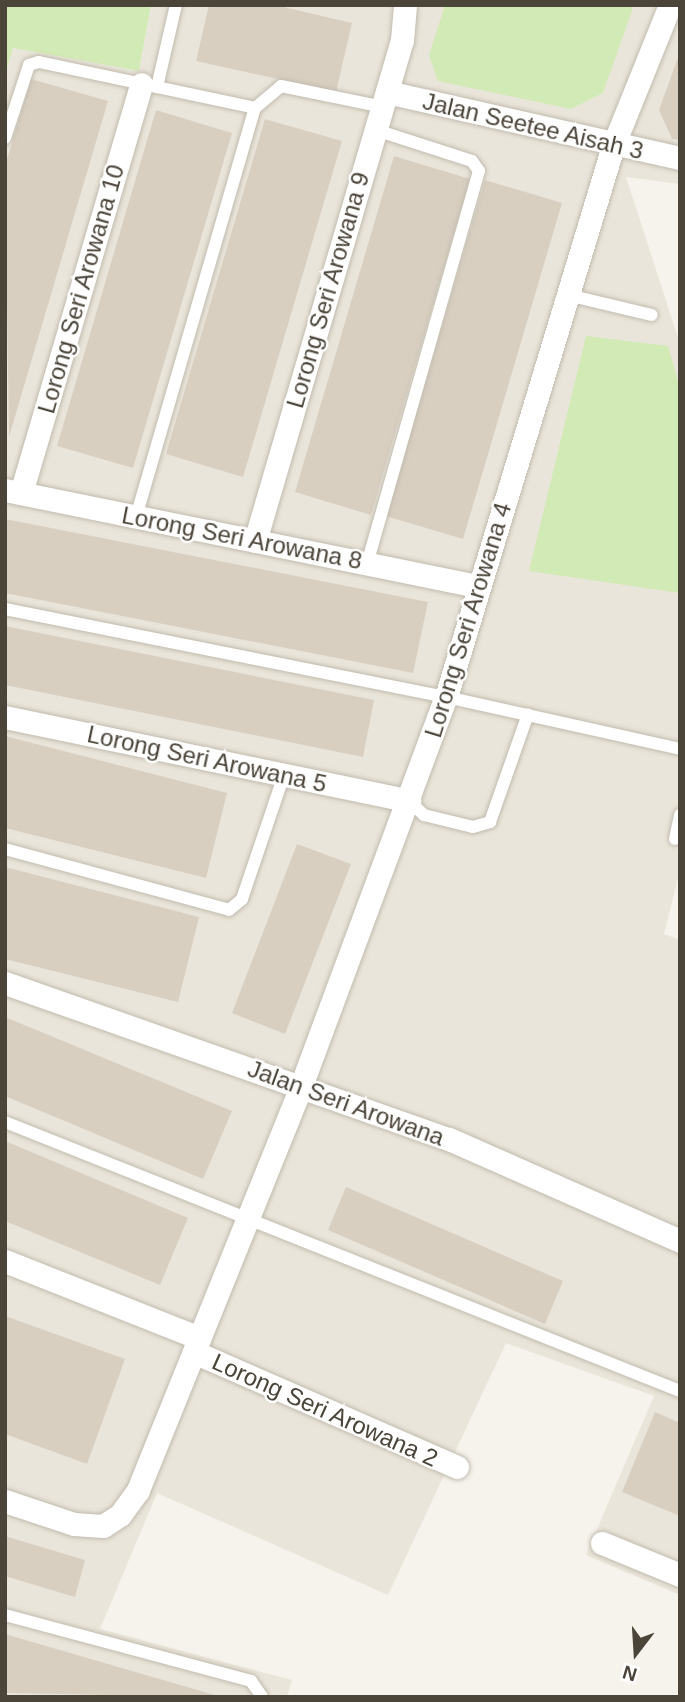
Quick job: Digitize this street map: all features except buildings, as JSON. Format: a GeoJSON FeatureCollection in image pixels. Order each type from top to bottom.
{"type":"FeatureCollection","features":[{"type":"Feature","properties":{"kind":"street","name":"Lorong Seri Arowana 9"},"geometry":{"type":"LineString","coordinates":[[255,541],[402,40],[405,5]]}},
{"type":"Feature","properties":{"kind":"street","name":"Lorong Seri Arowana 4"},"geometry":{"type":"LineString","coordinates":[[5,1501],[74,1524],[103,1525],[120,1515],[138,1490],[300,1086],[409,801],[446,697],[613,146],[670,5]]}},
{"type":"Feature","properties":{"kind":"street","name":"Lorong Seri Arowana 10"},"geometry":{"type":"LineString","coordinates":[[13,492],[149,85]]}},
{"type":"Feature","properties":{"kind":"street","name":"Jalan Seetee Aisah 3"},"geometry":{"type":"LineString","coordinates":[[385,99],[680,158]]}},
{"type":"Feature","properties":{"kind":"street","name":"Lorong Seri Arowana 8"},"geometry":{"type":"LineString","coordinates":[[13,492],[478,586]]}},
{"type":"Feature","properties":{"kind":"street","name":"Lorong Seri Arowana 5"},"geometry":{"type":"LineString","coordinates":[[5,717],[409,801]]}},
{"type":"Feature","properties":{"kind":"street","name":"Jalan Seri Arowana"},"geometry":{"type":"LineString","coordinates":[[5,983],[449,1139],[680,1241]]}},
{"type":"Feature","properties":{"kind":"street","name":"Lorong Seri Arowana 2"},"geometry":{"type":"LineString","coordinates":[[5,1261],[196,1345],[457,1467]]}},
{"type":"Feature","properties":{"kind":"street"},"geometry":{"type":"LineString","coordinates":[[603,1543],[680,1575]]}},
{"type":"Feature","properties":{"kind":"lane"},"geometry":{"type":"LineString","coordinates":[[149,85],[176,5]]}},
{"type":"Feature","properties":{"kind":"lane"},"geometry":{"type":"LineString","coordinates":[[5,138],[29,65],[39,62],[254,108]]}},
{"type":"Feature","properties":{"kind":"lane"},"geometry":{"type":"LineString","coordinates":[[136,517],[254,108],[281,86],[385,99]]}},
{"type":"Feature","properties":{"kind":"lane"},"geometry":{"type":"LineString","coordinates":[[368,564],[479,171],[472,161],[376,130]]}},
{"type":"Feature","properties":{"kind":"lane"},"geometry":{"type":"LineString","coordinates":[[568,295],[652,315]]}},
{"type":"Feature","properties":{"kind":"lane"},"geometry":{"type":"LineString","coordinates":[[5,609],[528,714],[680,750]]}},
{"type":"Feature","properties":{"kind":"lane"},"geometry":{"type":"LineString","coordinates":[[409,801],[424,816],[473,827],[490,822],[528,714]]}},
{"type":"Feature","properties":{"kind":"lane"},"geometry":{"type":"LineString","coordinates":[[5,849],[229,909],[242,899],[284,775]]}},
{"type":"Feature","properties":{"kind":"lane"},"geometry":{"type":"LineString","coordinates":[[675,839],[680,815]]}},
{"type":"Feature","properties":{"kind":"lane"},"geometry":{"type":"LineString","coordinates":[[5,1122],[246,1221],[680,1391]]}},
{"type":"Feature","properties":{"kind":"lane"},"geometry":{"type":"LineString","coordinates":[[5,1615],[251,1681],[262,1697]]}},
{"type":"Feature","properties":{"kind":"shaded area"},"geometry":{"type":"Polygon","coordinates":[[[151,5],[680,5],[680,184],[626,177],[680,344],[680,870],[664,934],[680,940],[680,1595],[586,1555],[654,1396],[506,1343],[388,1595],[157,1493],[100,1629],[292,1680],[287,1697],[5,1697],[5,75],[13,48],[139,71],[151,5]]]}},
{"type":"Feature","properties":{"kind":"green space"},"geometry":{"type":"Polygon","coordinates":[[[5,5],[151,5],[139,71],[13,48],[5,75],[5,5]]]}},
{"type":"Feature","properties":{"kind":"green space"},"geometry":{"type":"Polygon","coordinates":[[[445,5],[634,5],[603,93],[571,109],[438,81],[429,55],[445,5]]]}},
{"type":"Feature","properties":{"kind":"green space"},"geometry":{"type":"Polygon","coordinates":[[[586,336],[668,346],[680,388],[680,593],[529,571],[586,336]]]}}]}
